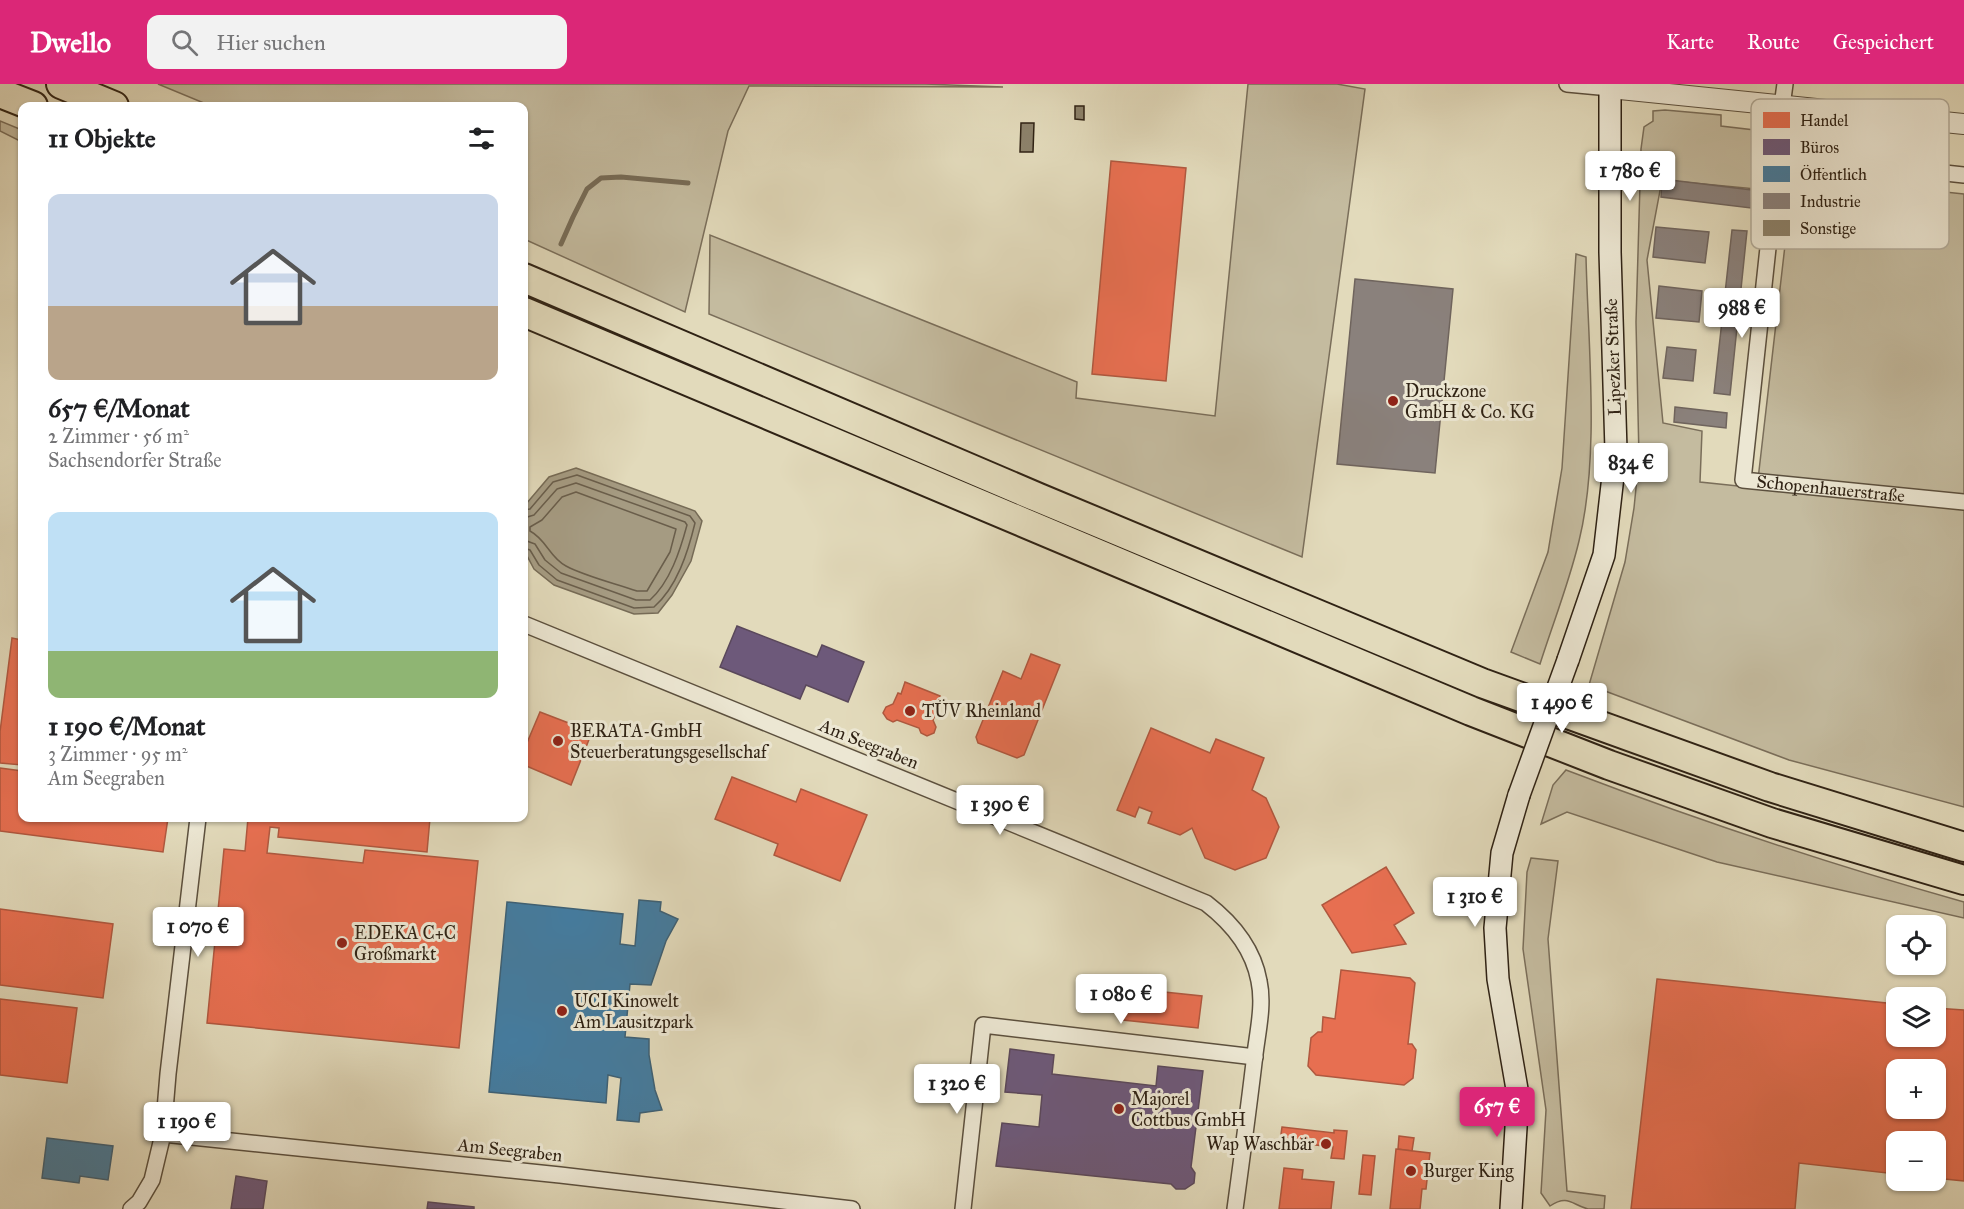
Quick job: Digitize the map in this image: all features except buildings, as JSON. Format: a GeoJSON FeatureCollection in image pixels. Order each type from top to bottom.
{"type":"FeatureCollection","features":[{"type":"Feature","properties":{"kind":"highway"},"geometry":{"type":"LineString","coordinates":[[61,84],[104,102]]}},
{"type":"Feature","properties":{"kind":"highway"},"geometry":{"type":"LineString","coordinates":[[0,93],[23,102]]}},
{"type":"Feature","properties":{"kind":"highway"},"geometry":{"type":"LineString","coordinates":[[528,280],[1039,498],[1482,683],[1770,787],[1964,847]]}},
{"type":"Feature","properties":{"kind":"highway"},"geometry":{"type":"LineString","coordinates":[[528,314],[1471,711],[1609,765],[1772,823],[1964,880]]}},
{"type":"Feature","properties":{"kind":"main road","name":"Lipezker Straße"},"geometry":{"type":"LineString","coordinates":[[1511,1209],[1518,1095],[1498,979],[1495,928],[1502,853],[1519,795],[1604,555],[1616,450],[1610,252],[1610,86]]}},
{"type":"Feature","properties":{"kind":"street"},"geometry":{"type":"LineString","coordinates":[[1567,84],[1610,86],[1751,102]]}},
{"type":"Feature","properties":{"kind":"street"},"geometry":{"type":"LineString","coordinates":[[1783,99],[1785,84]]}},
{"type":"Feature","properties":{"kind":"street"},"geometry":{"type":"LineString","coordinates":[[1949,123],[1964,124]]}},
{"type":"Feature","properties":{"kind":"street","name":"Schopenhauerstraße"},"geometry":{"type":"LineString","coordinates":[[1949,173],[1964,175]]}},
{"type":"Feature","properties":{"kind":"street","name":"Schopenhauerstraße"},"geometry":{"type":"LineString","coordinates":[[1768,249],[1743,480],[1964,502]]}},
{"type":"Feature","properties":{"kind":"street","name":"Am Seegraben"},"geometry":{"type":"LineString","coordinates":[[528,626],[1206,903],[1220,914],[1240,936],[1252,956],[1257,974],[1260,1011],[1235,1209]]}},
{"type":"Feature","properties":{"kind":"street"},"geometry":{"type":"LineString","coordinates":[[131,1209],[139,1202],[152,1180],[163,1134],[198,822]]}},
{"type":"Feature","properties":{"kind":"street"},"geometry":{"type":"LineString","coordinates":[[963,1209],[983,1025],[1255,1057]]}},
{"type":"Feature","properties":{"kind":"street","name":"Am Seegraben"},"geometry":{"type":"LineString","coordinates":[[163,1134],[569,1176],[852,1209]]}},
{"type":"Feature","properties":{"kind":"shaded area"},"geometry":{"type":"Polygon","coordinates":[[[158,84],[925,84],[1003,87],[749,86],[728,131],[685,312],[528,241],[528,102],[201,102],[158,84]]]}},
{"type":"Feature","properties":{"kind":"shaded area"},"geometry":{"type":"Polygon","coordinates":[[[1248,84],[1337,84],[1365,89],[1302,557],[709,314],[710,235],[1077,382],[1076,398],[1215,416],[1248,84]]]}},
{"type":"Feature","properties":{"kind":"shaded area"},"geometry":{"type":"Polygon","coordinates":[[[1653,111],[1721,115],[1721,126],[1751,130],[1751,189],[1662,180],[1647,260],[1663,423],[1702,431],[1700,482],[1757,488],[1785,249],[1949,249],[1949,192],[1964,194],[1964,807],[1789,760],[1589,685],[1625,562],[1634,508],[1639,458],[1636,322],[1641,149],[1644,127],[1653,121],[1653,111]]]}},
{"type":"Feature","properties":{"kind":"shaded area"},"geometry":{"type":"Polygon","coordinates":[[[0,121],[18,128],[18,140],[0,131],[0,121]]]}},
{"type":"Feature","properties":{"kind":"shaded area"},"geometry":{"type":"Polygon","coordinates":[[[1576,254],[1586,257],[1591,400],[1589,473],[1585,508],[1575,557],[1540,664],[1511,652],[1548,552],[1562,468],[1576,254]]]}},
{"type":"Feature","properties":{"kind":"shaded area"},"geometry":{"type":"Polygon","coordinates":[[[1566,770],[1764,840],[1964,902],[1964,918],[1717,862],[1567,812],[1541,824],[1553,785],[1566,770]]]}},
{"type":"Feature","properties":{"kind":"shaded area"},"geometry":{"type":"Polygon","coordinates":[[[1531,858],[1558,861],[1548,939],[1567,1191],[1605,1196],[1604,1209],[1588,1209],[1566,1201],[1550,1206],[1541,1193],[1546,1110],[1523,949],[1527,872],[1531,858]]]}},
{"type":"Feature","properties":{"kind":"water"},"geometry":{"type":"Polygon","coordinates":[[[576,468],[695,511],[702,521],[691,561],[672,595],[658,613],[634,614],[554,585],[534,569],[528,558],[528,502],[549,477],[576,468]]]}},
{"type":"Feature","properties":{"kind":"waterway"},"geometry":{"type":"LineString","coordinates":[[561,244],[587,189],[601,178],[621,177],[688,183]]}},
{"type":"Feature","properties":{"kind":"place","name":"Druckzone GmbH & Co. KG"},"geometry":{"type":"Point","coordinates":[1393,401]}},
{"type":"Feature","properties":{"kind":"place","name":"TÜV Rheinland"},"geometry":{"type":"Point","coordinates":[910,711]}},
{"type":"Feature","properties":{"kind":"place","name":"BERATA-GmbH Steuerberatungsgesellschaf"},"geometry":{"type":"Point","coordinates":[558,741]}},
{"type":"Feature","properties":{"kind":"place","name":"EDEKA C+C Großmarkt"},"geometry":{"type":"Point","coordinates":[342,943]}},
{"type":"Feature","properties":{"kind":"place","name":"UCI Kinowelt Am Lausitzpark"},"geometry":{"type":"Point","coordinates":[562,1011]}},
{"type":"Feature","properties":{"kind":"place","name":"Majorel Cottbus GmbH"},"geometry":{"type":"Point","coordinates":[1119,1109]}},
{"type":"Feature","properties":{"kind":"place","name":"Wap Waschbär"},"geometry":{"type":"Point","coordinates":[1326,1144]}},
{"type":"Feature","properties":{"kind":"place","name":"Burger King"},"geometry":{"type":"Point","coordinates":[1411,1171]}}]}
